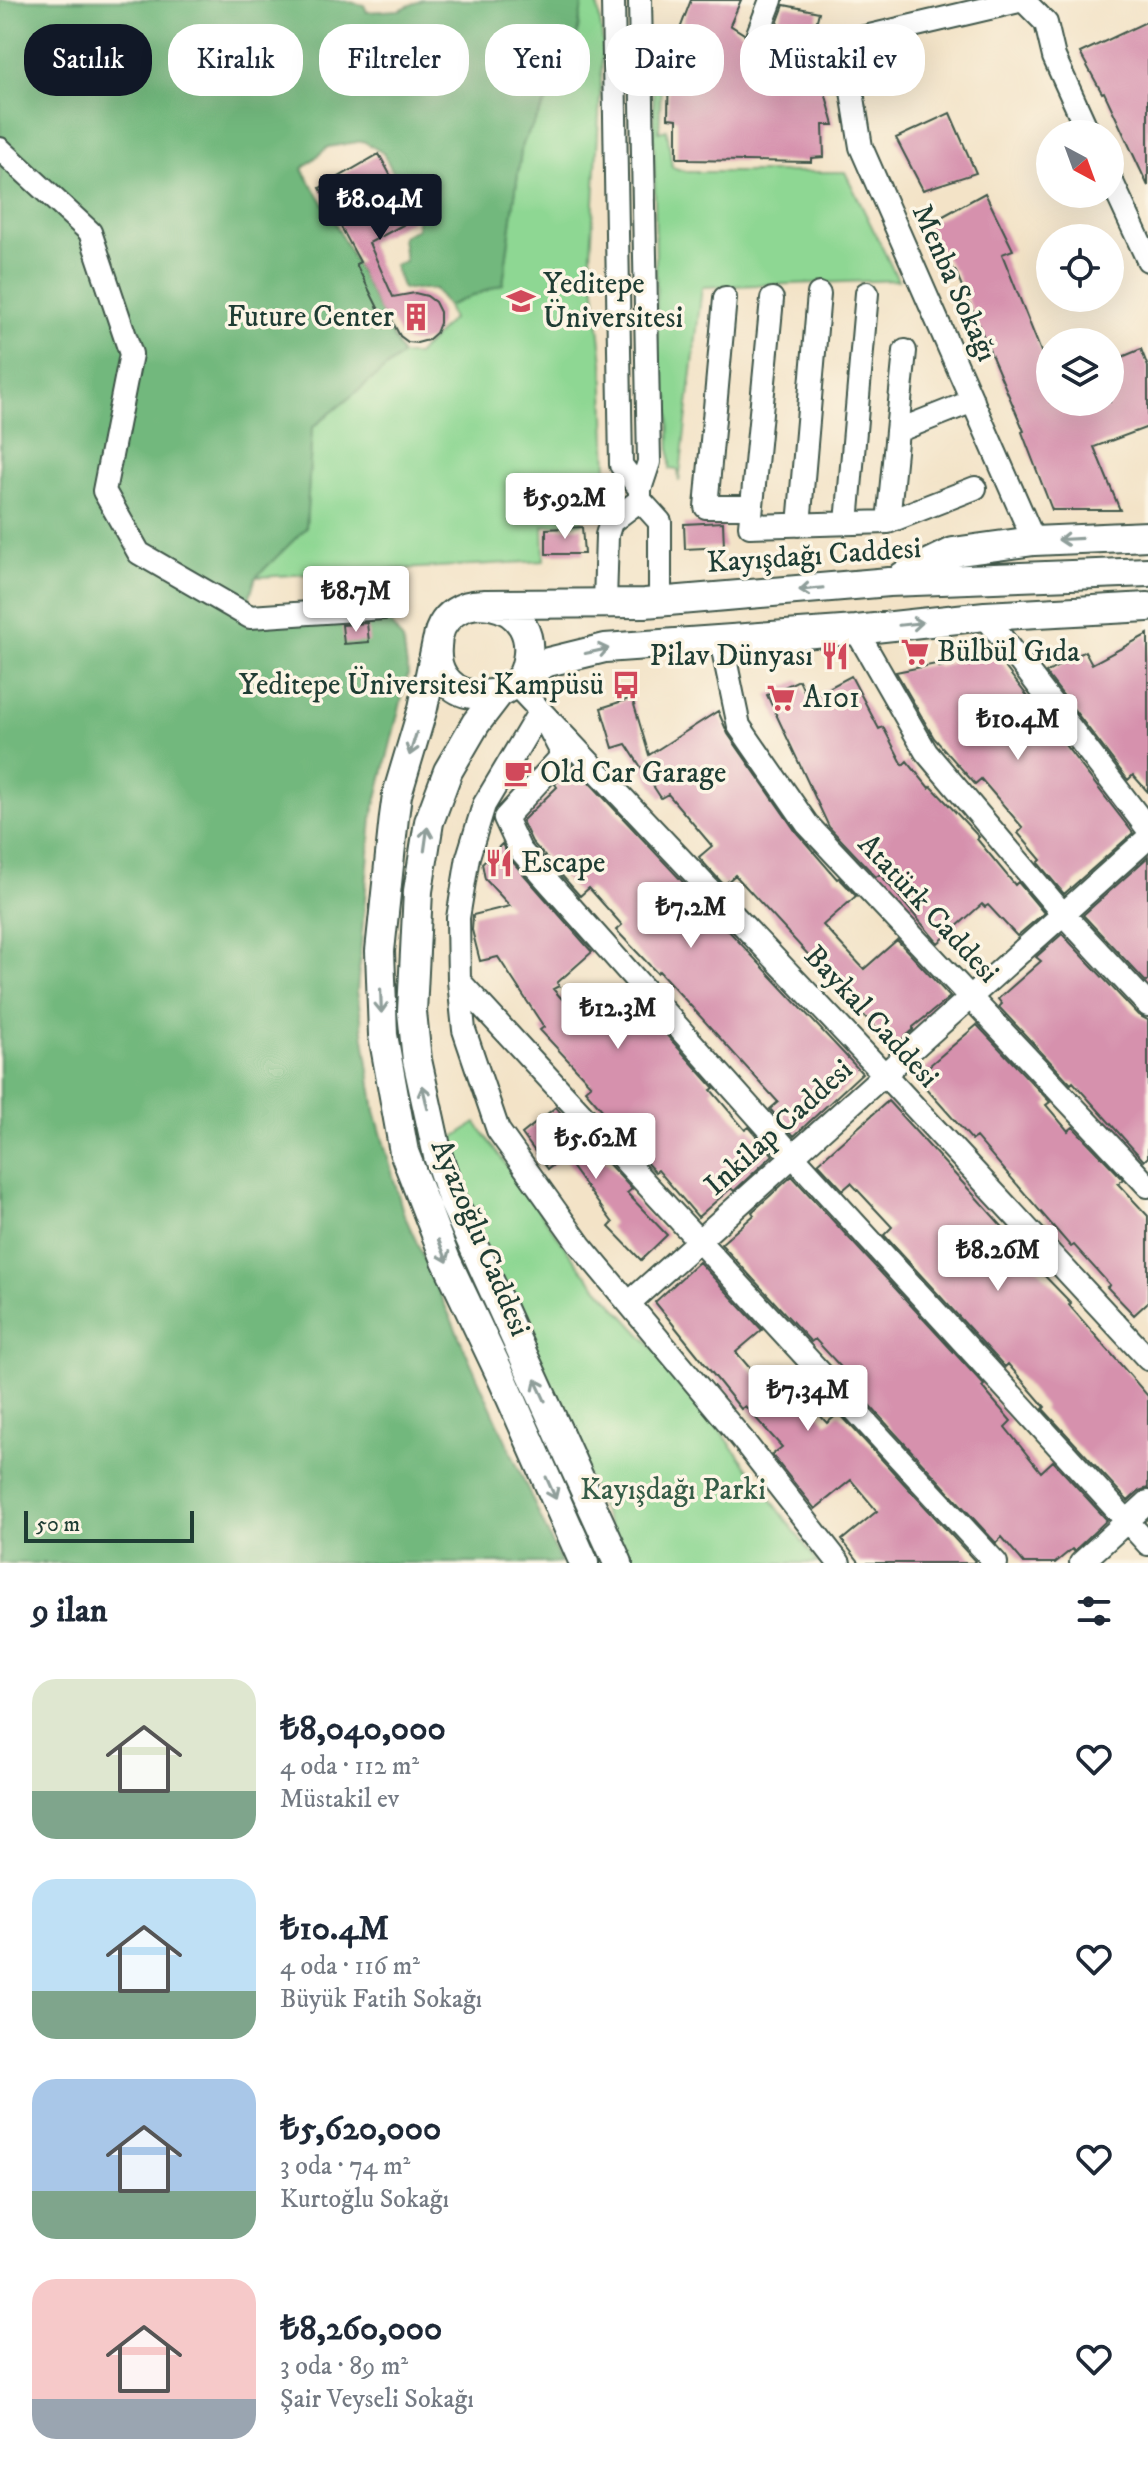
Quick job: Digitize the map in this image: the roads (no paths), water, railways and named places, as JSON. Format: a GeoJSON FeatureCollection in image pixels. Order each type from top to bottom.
{"type":"FeatureCollection","features":[{"type":"Feature","properties":{"kind":"main road"},"geometry":{"type":"LineString","coordinates":[[889,582],[953,552],[1034,541],[1148,536]]}},
{"type":"Feature","properties":{"kind":"main road","name":"Kayışdağı Caddesi"},"geometry":{"type":"LineString","coordinates":[[486,604],[660,602],[889,582],[1148,572]]}},
{"type":"Feature","properties":{"kind":"main road"},"geometry":{"type":"LineString","coordinates":[[512,684],[528,661],[529,648],[521,623],[501,607],[486,604],[460,609],[449,617],[437,641],[436,660],[440,672],[449,684],[477,696],[512,684],[548,662],[605,648],[856,630],[985,616],[1148,607]]}},
{"type":"Feature","properties":{"kind":"main road","name":"Ayazoğlu Caddesi"},"geometry":{"type":"LineString","coordinates":[[437,641],[423,708],[397,795],[380,951],[383,1035],[404,1152],[446,1260],[584,1563]]}},
{"type":"Feature","properties":{"kind":"main road","name":"Ayazoğlu Caddesi"},"geometry":{"type":"LineString","coordinates":[[512,684],[476,723],[448,771],[429,822],[418,891],[414,963],[412,1012],[417,1060],[438,1156],[453,1201],[618,1563]]}},
{"type":"Feature","properties":{"kind":"street"},"geometry":{"type":"LineString","coordinates":[[613,0],[621,465],[660,522],[660,602]]}},
{"type":"Feature","properties":{"kind":"street"},"geometry":{"type":"LineString","coordinates":[[605,603],[607,535],[611,522],[640,495],[649,462],[640,0]]}},
{"type":"Feature","properties":{"kind":"street"},"geometry":{"type":"LineString","coordinates":[[762,24],[771,0]]}},
{"type":"Feature","properties":{"kind":"street"},"geometry":{"type":"LineString","coordinates":[[1023,0],[1046,23],[1054,57],[1083,120]]}},
{"type":"Feature","properties":{"kind":"street","name":"Menba Sokağı"},"geometry":{"type":"LineString","coordinates":[[1023,0],[844,42],[861,147],[1034,541]]}},
{"type":"Feature","properties":{"kind":"street"},"geometry":{"type":"LineString","coordinates":[[0,149],[90,232],[131,354],[104,491],[139,553],[250,617],[384,608]]}},
{"type":"Feature","properties":{"kind":"street"},"geometry":{"type":"LineString","coordinates":[[1124,208],[1148,260]]}},
{"type":"Feature","properties":{"kind":"street"},"geometry":{"type":"LineString","coordinates":[[847,523],[867,293]]}},
{"type":"Feature","properties":{"kind":"street"},"geometry":{"type":"LineString","coordinates":[[799,525],[819,294]]}},
{"type":"Feature","properties":{"kind":"street"},"geometry":{"type":"LineString","coordinates":[[725,298],[706,507],[751,507]]}},
{"type":"Feature","properties":{"kind":"street"},"geometry":{"type":"LineString","coordinates":[[772,299],[750,526],[888,522],[975,488]]}},
{"type":"Feature","properties":{"kind":"street"},"geometry":{"type":"LineString","coordinates":[[888,522],[905,351]]}},
{"type":"Feature","properties":{"kind":"street"},"geometry":{"type":"LineString","coordinates":[[897,431],[973,401]]}},
{"type":"Feature","properties":{"kind":"street"},"geometry":{"type":"LineString","coordinates":[[985,616],[1148,829]]}},
{"type":"Feature","properties":{"kind":"street"},"geometry":{"type":"LineString","coordinates":[[856,630],[926,752],[1063,914],[1148,1005]]}},
{"type":"Feature","properties":{"kind":"street","name":"Atatürk Caddesi"},"geometry":{"type":"LineString","coordinates":[[721,640],[739,726],[798,812],[1148,1186]]}},
{"type":"Feature","properties":{"kind":"street","name":"Baykal Caddesi"},"geometry":{"type":"LineString","coordinates":[[512,684],[884,1074],[1148,1359]]}},
{"type":"Feature","properties":{"kind":"street"},"geometry":{"type":"LineString","coordinates":[[540,711],[484,805],[468,857],[458,918],[464,1030],[498,1130],[580,1245],[742,1439],[839,1563]]}},
{"type":"Feature","properties":{"kind":"street"},"geometry":{"type":"LineString","coordinates":[[540,711],[563,755],[505,818],[520,850],[793,1156],[1148,1544]]}},
{"type":"Feature","properties":{"kind":"street","name":"Inkilap Caddesi"},"geometry":{"type":"LineString","coordinates":[[629,1303],[1148,838]]}},
{"type":"Feature","properties":{"kind":"street"},"geometry":{"type":"LineString","coordinates":[[459,981],[996,1563]]}},
{"type":"Feature","properties":{"kind":"street"},"geometry":{"type":"LineString","coordinates":[[1081,1563],[1148,1502]]}},
{"type":"Feature","properties":{"kind":"place","name":"Yeditepe Üniversitesi"},"geometry":{"type":"Point","coordinates":[521,301]}},
{"type":"Feature","properties":{"kind":"place","name":"Future Center"},"geometry":{"type":"Point","coordinates":[416,317]}},
{"type":"Feature","properties":{"kind":"place","name":"Bülbül Gıda"},"geometry":{"type":"Point","coordinates":[915,652]}},
{"type":"Feature","properties":{"kind":"place","name":"Pilav Dünyası"},"geometry":{"type":"Point","coordinates":[835,656]}},
{"type":"Feature","properties":{"kind":"place","name":"Yeditepe Üniversitesi Kampüsü"},"geometry":{"type":"Point","coordinates":[626,685]}},
{"type":"Feature","properties":{"kind":"place","name":"A101"},"geometry":{"type":"Point","coordinates":[781,698]}},
{"type":"Feature","properties":{"kind":"place","name":"Old Car Garage"},"geometry":{"type":"Point","coordinates":[518,773]}},
{"type":"Feature","properties":{"kind":"place","name":"Escape"},"geometry":{"type":"Point","coordinates":[499,863]}},
{"type":"Feature","properties":{"kind":"park label","name":"Kayışdağı Parki"},"geometry":{"type":"Point","coordinates":[673,1490]}}]}
